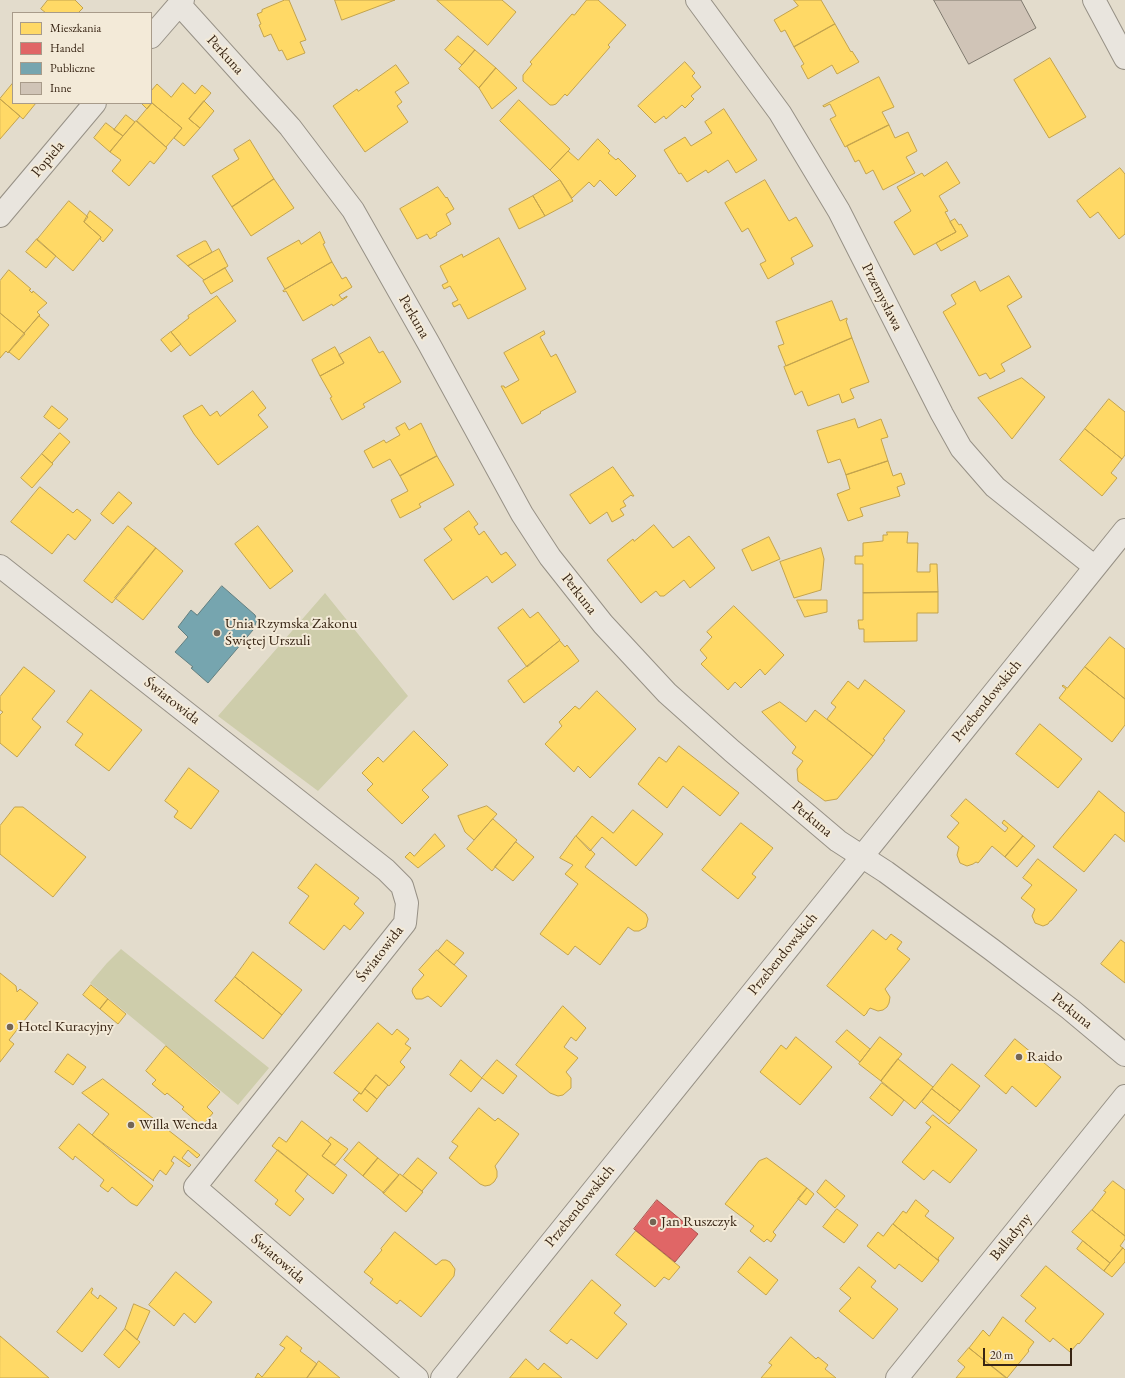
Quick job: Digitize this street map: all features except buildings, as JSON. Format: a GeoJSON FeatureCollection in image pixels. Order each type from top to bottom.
{"type":"FeatureCollection","features":[{"type":"Feature","properties":{"kind":"street","name":"Przemysława"},"geometry":{"type":"LineString","coordinates":[[697,0],[780,113],[839,211],[942,414],[961,448],[995,487],[1095,567]]}},
{"type":"Feature","properties":{"kind":"street"},"geometry":{"type":"LineString","coordinates":[[1094,0],[1125,58]]}},
{"type":"Feature","properties":{"kind":"street"},"geometry":{"type":"LineString","coordinates":[[152,36],[181,2]]}},
{"type":"Feature","properties":{"kind":"street","name":"Perkuna"},"geometry":{"type":"LineString","coordinates":[[181,2],[290,127],[353,210],[429,344],[522,514],[550,557],[603,624],[667,693],[732,751],[838,841],[992,949],[1070,1009],[1125,1055]]}},
{"type":"Feature","properties":{"kind":"street","name":"Popiela"},"geometry":{"type":"LineString","coordinates":[[0,216],[94,104]]}},
{"type":"Feature","properties":{"kind":"street","name":"Przebendowskich"},"geometry":{"type":"LineString","coordinates":[[442,1378],[1125,530]]}},
{"type":"Feature","properties":{"kind":"street","name":"Światowida"},"geometry":{"type":"LineString","coordinates":[[0,566],[386,870],[402,886],[407,903],[405,922],[195,1187],[417,1378]]}},
{"type":"Feature","properties":{"kind":"street","name":"Balladyny"},"geometry":{"type":"LineString","coordinates":[[897,1378],[1125,1096]]}},
{"type":"Feature","properties":{"kind":"green space"},"geometry":{"type":"Polygon","coordinates":[[[325,593],[408,696],[318,791],[218,716],[325,593]]]}},
{"type":"Feature","properties":{"kind":"green space"},"geometry":{"type":"Polygon","coordinates":[[[121,949],[269,1068],[238,1105],[90,983],[121,949]]]}},
{"type":"Feature","properties":{"kind":"place","name":"Unia Rzymska Zakonu Świętej Urszuli"},"geometry":{"type":"Point","coordinates":[217,633]}},
{"type":"Feature","properties":{"kind":"place","name":"Hotel Kuracyjny"},"geometry":{"type":"Point","coordinates":[10,1027]}},
{"type":"Feature","properties":{"kind":"place","name":"Raido"},"geometry":{"type":"Point","coordinates":[1019,1057]}},
{"type":"Feature","properties":{"kind":"place","name":"Willa Weneda"},"geometry":{"type":"Point","coordinates":[131,1125]}},
{"type":"Feature","properties":{"kind":"place","name":"Jan Ruszczyk"},"geometry":{"type":"Point","coordinates":[653,1222]}}]}
